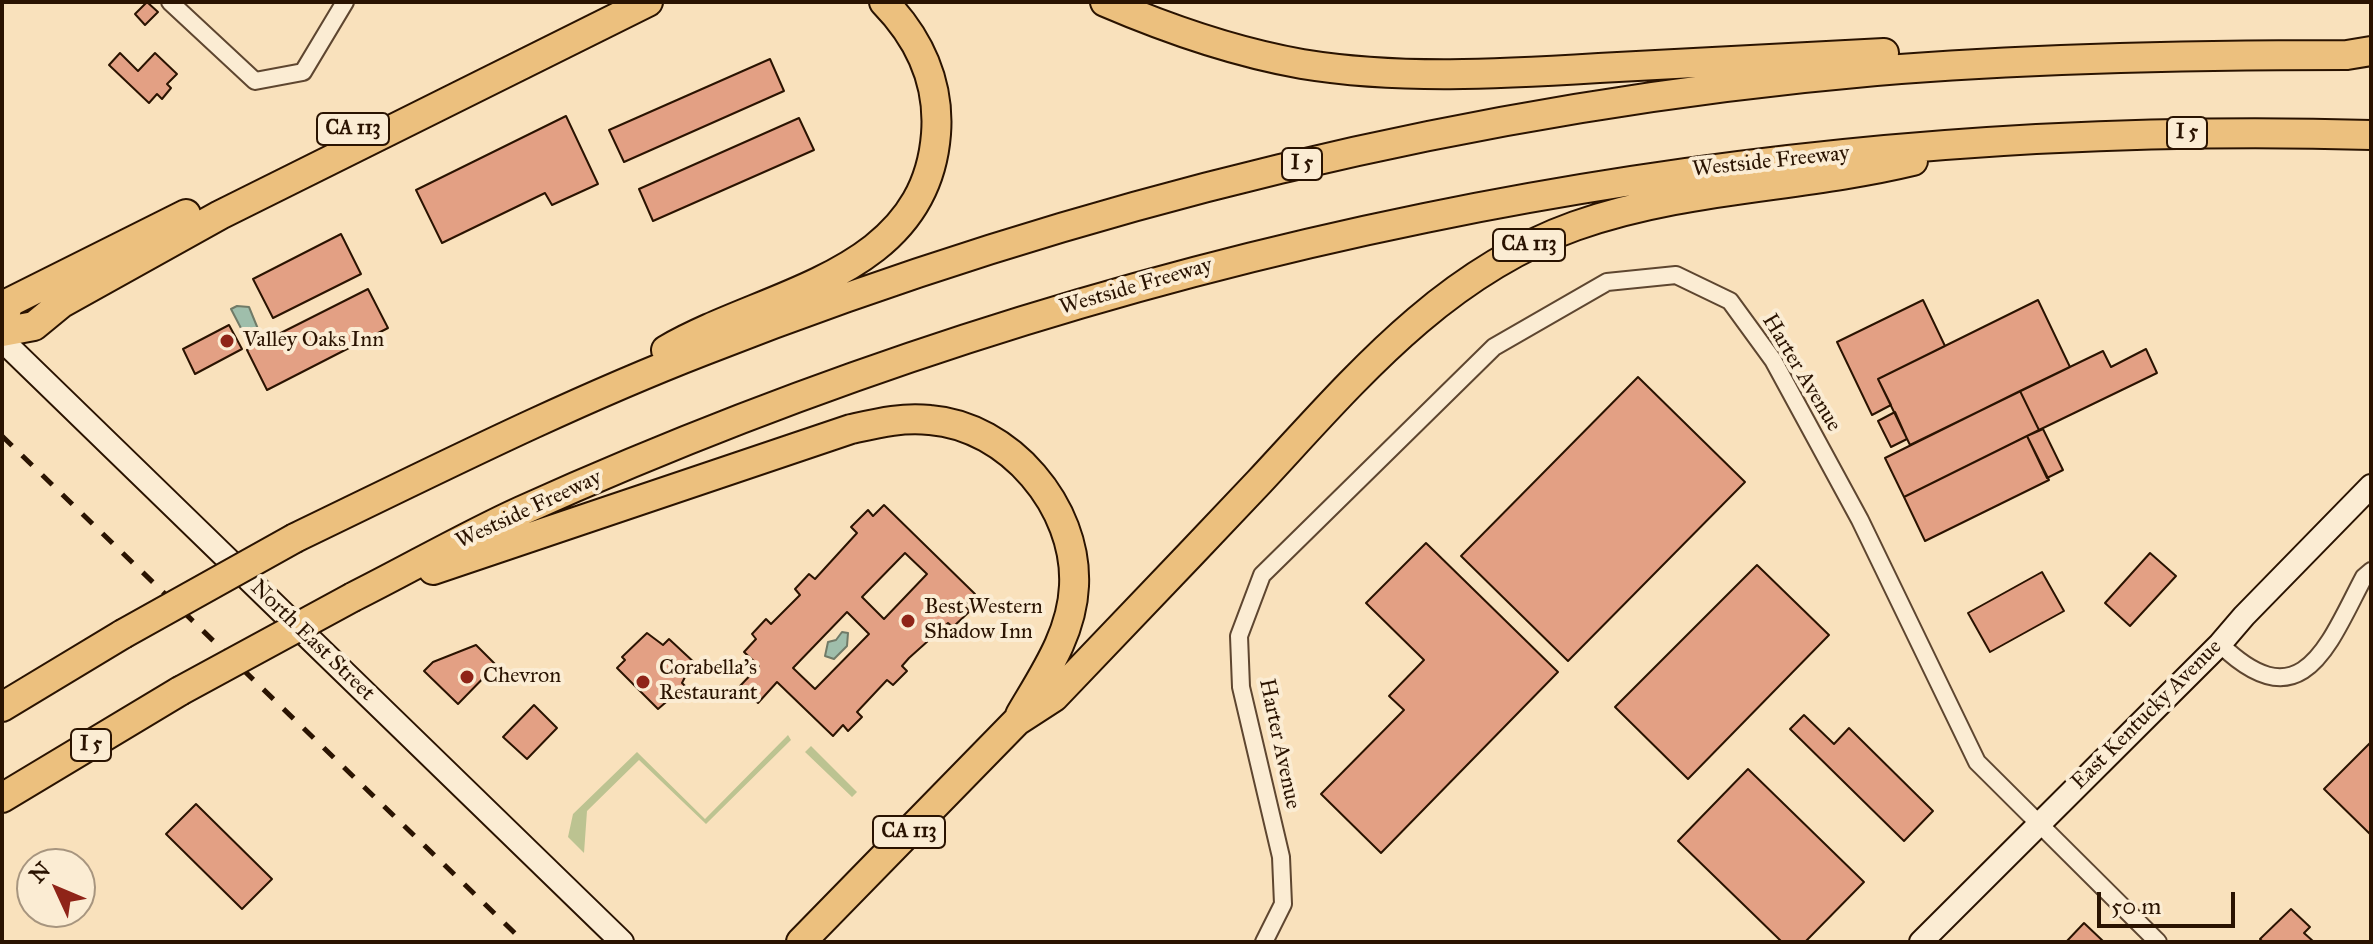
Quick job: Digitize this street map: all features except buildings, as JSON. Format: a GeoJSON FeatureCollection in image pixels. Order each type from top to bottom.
{"type":"FeatureCollection","features":[{"type":"Feature","properties":{"kind":"highway"},"geometry":{"type":"LineString","coordinates":[[2,332],[34,326],[62,303],[220,215],[648,2]]}},
{"type":"Feature","properties":{"kind":"highway"},"geometry":{"type":"LineString","coordinates":[[572,404],[701,329],[832,276],[868,256],[892,236],[927,181],[938,118],[923,56],[912,34],[884,2]]}},
{"type":"Feature","properties":{"kind":"highway"},"geometry":{"type":"LineString","coordinates":[[1105,2],[1197,37],[1301,64],[1431,75],[2114,42],[2347,40],[2371,50]]}},
{"type":"Feature","properties":{"kind":"highway","name":"CA 113"},"geometry":{"type":"LineString","coordinates":[[2,319],[10,302],[598,5]]}},
{"type":"Feature","properties":{"kind":"highway","name":"I 5"},"geometry":{"type":"LineString","coordinates":[[2,707],[123,634],[295,538],[572,404],[834,302],[990,249],[1191,191],[1439,134],[1697,92],[1874,72],[2114,57],[2347,55],[2371,50]]}},
{"type":"Feature","properties":{"kind":"highway","name":"Westside Freeway"},"geometry":{"type":"LineString","coordinates":[[2,798],[180,691],[516,513],[719,427],[862,373],[976,335],[1208,266],[1553,192],[1701,169],[2003,140],[2221,132],[2371,135]]}},
{"type":"Feature","properties":{"kind":"highway","name":"CA 113"},"geometry":{"type":"LineString","coordinates":[[801,942],[1017,721],[1054,697],[1383,349],[1450,291],[1489,265],[1531,243],[1622,211],[1692,195],[1878,170],[2003,140]]}},
{"type":"Feature","properties":{"kind":"highway"},"geometry":{"type":"LineString","coordinates":[[382,582],[453,565],[851,429],[893,419],[933,420],[966,429],[1017,458],[1037,480],[1064,527],[1074,584],[1069,618],[1055,655],[1017,721]]}},
{"type":"Feature","properties":{"kind":"main road","name":"North East Street"},"geometry":{"type":"LineString","coordinates":[[2,340],[622,942]]}},
{"type":"Feature","properties":{"kind":"main road","name":"East Kentucky Avenue"},"geometry":{"type":"LineString","coordinates":[[1921,942],[2220,644],[2371,486]]}},
{"type":"Feature","properties":{"kind":"street"},"geometry":{"type":"LineString","coordinates":[[170,2],[255,81],[303,72],[345,2]]}},
{"type":"Feature","properties":{"kind":"street","name":"Harter Avenue"},"geometry":{"type":"LineString","coordinates":[[1264,942],[1283,904],[1281,857],[1241,687],[1239,636],[1262,575],[1494,347],[1607,282],[1676,275],[1730,301],[1773,360],[1860,520],[1977,762],[2158,942]]}},
{"type":"Feature","properties":{"kind":"street"},"geometry":{"type":"LineString","coordinates":[[2220,644],[2242,665],[2263,675],[2287,677],[2313,665],[2330,644],[2364,577],[2371,571]]}},
{"type":"Feature","properties":{"kind":"green space"},"geometry":{"type":"Polygon","coordinates":[[[788,735],[791,740],[706,824],[639,760],[587,811],[584,853],[568,837],[573,814],[637,752],[705,819],[788,735]]]}},
{"type":"Feature","properties":{"kind":"green space"},"geometry":{"type":"Polygon","coordinates":[[[811,746],[857,792],[852,797],[805,752],[811,746]]]}},
{"type":"Feature","properties":{"kind":"shaded area"},"geometry":{"type":"Polygon","coordinates":[[[249,307],[258,329],[244,334],[231,309],[249,307]]]}},
{"type":"Feature","properties":{"kind":"shaded area"},"geometry":{"type":"Polygon","coordinates":[[[842,632],[848,633],[847,646],[834,659],[825,656],[828,642],[836,640],[842,632]]]}},
{"type":"Feature","properties":{"kind":"railway"},"geometry":{"type":"LineString","coordinates":[[2,436],[524,942]]}},
{"type":"Feature","properties":{"kind":"place","name":"Valley Oaks Inn"},"geometry":{"type":"Point","coordinates":[227,341]}},
{"type":"Feature","properties":{"kind":"place","name":"Best Western Shadow Inn"},"geometry":{"type":"Point","coordinates":[908,621]}},
{"type":"Feature","properties":{"kind":"place","name":"Chevron"},"geometry":{"type":"Point","coordinates":[467,677]}},
{"type":"Feature","properties":{"kind":"place","name":"Corabella's Restaurant"},"geometry":{"type":"Point","coordinates":[643,682]}}]}
